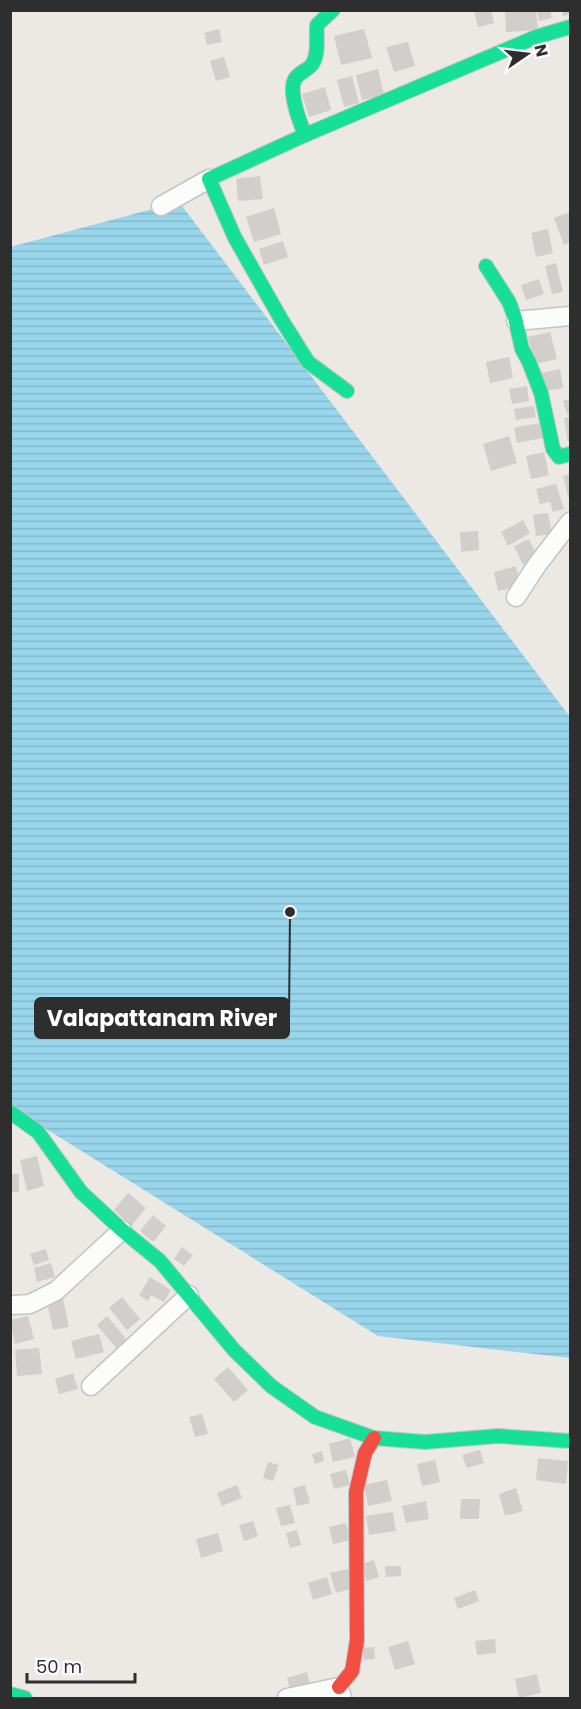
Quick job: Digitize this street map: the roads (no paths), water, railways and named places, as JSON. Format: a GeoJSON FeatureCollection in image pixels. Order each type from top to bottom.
{"type":"FeatureCollection","features":[{"type":"Feature","properties":{"kind":"street"},"geometry":{"type":"LineString","coordinates":[[306,135],[292,90],[296,79],[312,64],[317,25],[333,10]]}},
{"type":"Feature","properties":{"kind":"street"},"geometry":{"type":"LineString","coordinates":[[161,206],[209,179],[306,135],[526,41],[570,27]]}},
{"type":"Feature","properties":{"kind":"street"},"geometry":{"type":"LineString","coordinates":[[209,179],[236,238],[308,362],[347,391]]}},
{"type":"Feature","properties":{"kind":"street"},"geometry":{"type":"LineString","coordinates":[[486,266],[509,302],[516,321],[522,349],[541,393],[553,449],[559,457],[570,454]]}},
{"type":"Feature","properties":{"kind":"street"},"geometry":{"type":"LineString","coordinates":[[516,321],[570,316]]}},
{"type":"Feature","properties":{"kind":"street"},"geometry":{"type":"LineString","coordinates":[[516,597],[570,522]]}},
{"type":"Feature","properties":{"kind":"street"},"geometry":{"type":"LineString","coordinates":[[10,1112],[38,1132],[81,1192],[160,1261],[234,1350],[271,1386],[315,1417],[374,1438],[425,1442],[498,1437],[570,1441]]}},
{"type":"Feature","properties":{"kind":"street"},"geometry":{"type":"LineString","coordinates":[[15,1305],[30,1304],[56,1291],[122,1230]]}},
{"type":"Feature","properties":{"kind":"street"},"geometry":{"type":"LineString","coordinates":[[91,1386],[189,1295]]}},
{"type":"Feature","properties":{"kind":"street"},"geometry":{"type":"LineString","coordinates":[[287,1698],[341,1693],[352,1671],[357,1640],[356,1492],[365,1453],[374,1438]]}},
{"type":"Feature","properties":{"kind":"street"},"geometry":{"type":"LineString","coordinates":[[10,1694],[25,1698]]}},
{"type":"Feature","properties":{"kind":"water"},"geometry":{"type":"Polygon","coordinates":[[[179,202],[570,717],[570,1358],[378,1336],[11,1107],[10,247],[179,202]]]}},
{"type":"Feature","properties":{"kind":"place","name":"Valapattanam River"},"geometry":{"type":"Point","coordinates":[290,912]}}]}
